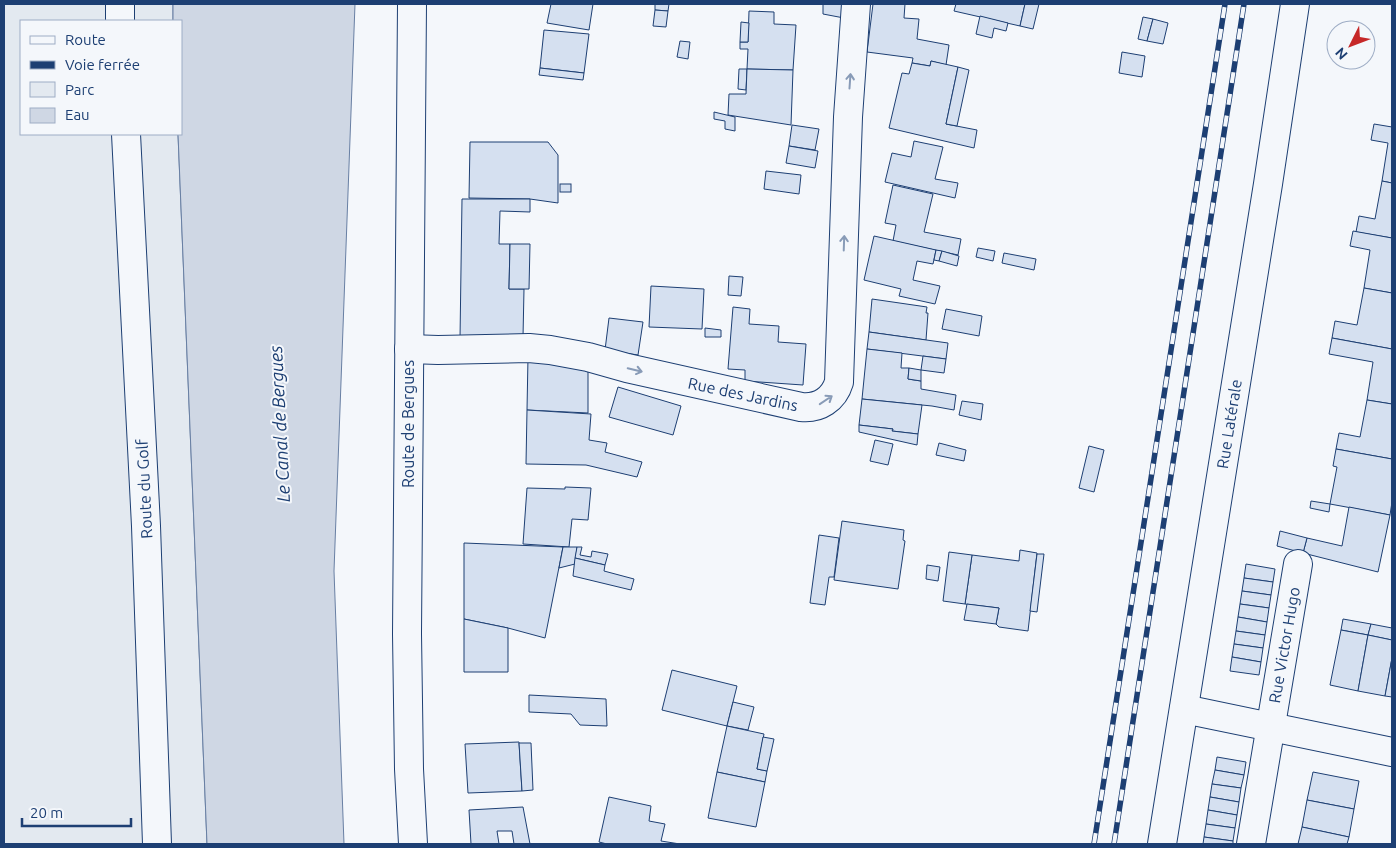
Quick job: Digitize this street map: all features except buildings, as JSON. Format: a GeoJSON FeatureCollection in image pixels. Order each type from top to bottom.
{"type":"FeatureCollection","features":[{"type":"Feature","properties":{"kind":"street"},"geometry":{"type":"LineString","coordinates":[[120,4],[120,20]]}},
{"type":"Feature","properties":{"kind":"street","name":"Route de Bergues"},"geometry":{"type":"LineString","coordinates":[[412,4],[407,634],[409,769],[413,844]]}},
{"type":"Feature","properties":{"kind":"street","name":"Rue des Jardins"},"geometry":{"type":"LineString","coordinates":[[409,349],[529,348],[588,357],[801,407],[818,406],[834,395],[840,382],[848,117],[856,4]]}},
{"type":"Feature","properties":{"kind":"street","name":"Rue Latérale"},"geometry":{"type":"LineString","coordinates":[[1162,844],[1265,204],[1295,4]]}},
{"type":"Feature","properties":{"kind":"street","name":"Route du Golf"},"geometry":{"type":"LineString","coordinates":[[126,135],[146,526],[157,844]]}},
{"type":"Feature","properties":{"kind":"street","name":"Rue Victor Hugo"},"geometry":{"type":"LineString","coordinates":[[1251,844],[1298,564]]}},
{"type":"Feature","properties":{"kind":"street","name":"Rue Victor Hugo"},"geometry":{"type":"LineString","coordinates":[[1184,709],[1392,752]]}},
{"type":"Feature","properties":{"kind":"green space"},"geometry":{"type":"Polygon","coordinates":[[[4,4],[173,4],[173,20],[20,20],[20,135],[178,135],[207,844],[4,844],[4,4]]]}},
{"type":"Feature","properties":{"kind":"water","name":"Le Canal de Bergues"},"geometry":{"type":"Polygon","coordinates":[[[173,4],[355,4],[334,571],[344,844],[207,844],[178,135],[182,135],[182,20],[173,20],[173,4]]]}},
{"type":"Feature","properties":{"kind":"railway"},"geometry":{"type":"LineString","coordinates":[[1094,844],[1225,4]]}},
{"type":"Feature","properties":{"kind":"railway"},"geometry":{"type":"LineString","coordinates":[[1114,844],[1244,4]]}}]}
